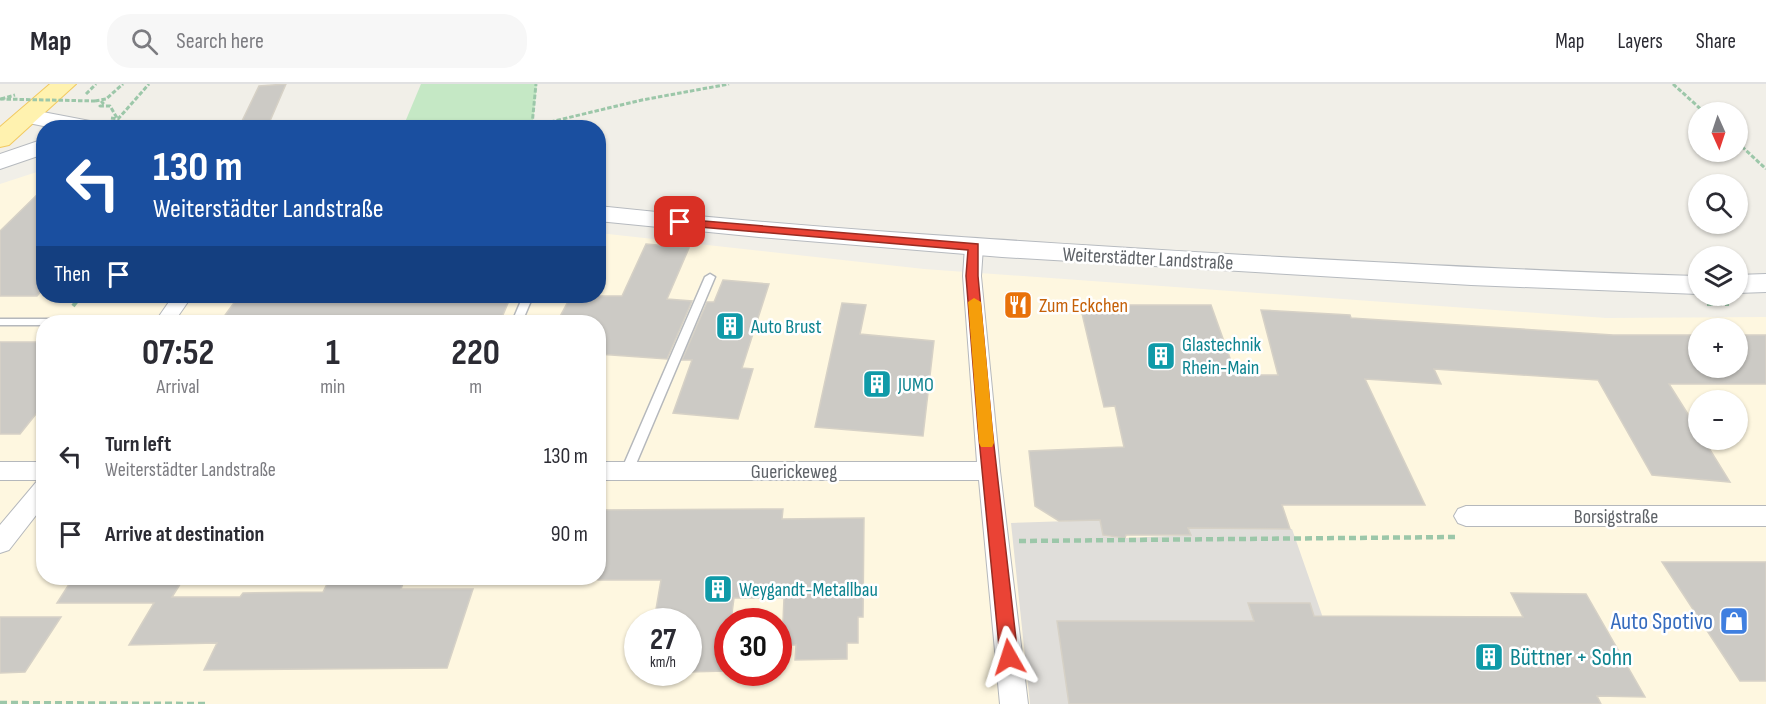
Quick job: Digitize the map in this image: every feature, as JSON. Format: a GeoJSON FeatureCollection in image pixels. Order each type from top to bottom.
{"type":"FeatureCollection","features":[{"type":"Feature","properties":{"kind":"main road"},"geometry":{"type":"LineString","coordinates":[[4,137],[64,84]]}},
{"type":"Feature","properties":{"kind":"street"},"geometry":{"type":"LineString","coordinates":[[27,116],[48,120]]}},
{"type":"Feature","properties":{"kind":"street"},"geometry":{"type":"LineString","coordinates":[[4,137],[36,137]]}},
{"type":"Feature","properties":{"kind":"street"},"geometry":{"type":"LineString","coordinates":[[0,162],[36,149]]}},
{"type":"Feature","properties":{"kind":"street","name":"Weiterstädter Landstraße"},"geometry":{"type":"LineString","coordinates":[[606,214],[701,225],[974,247],[1547,280],[1688,285]]}},
{"type":"Feature","properties":{"kind":"street"},"geometry":{"type":"LineString","coordinates":[[974,247],[972,276],[989,471],[1014,704]]}},
{"type":"Feature","properties":{"kind":"street"},"geometry":{"type":"LineString","coordinates":[[1748,284],[1766,284]]}},
{"type":"Feature","properties":{"kind":"street"},"geometry":{"type":"LineString","coordinates":[[0,471],[36,471]]}},
{"type":"Feature","properties":{"kind":"street","name":"Guerickeweg"},"geometry":{"type":"LineString","coordinates":[[606,471],[989,471]]}},
{"type":"Feature","properties":{"kind":"street"},"geometry":{"type":"LineString","coordinates":[[0,543],[36,496]]}},
{"type":"Feature","properties":{"kind":"street","name":"Borsigstraße"},"geometry":{"type":"LineString","coordinates":[[1466,516],[1766,516]]}},
{"type":"Feature","properties":{"kind":"lane"},"geometry":{"type":"LineString","coordinates":[[627,471],[710,277]]}},
{"type":"Feature","properties":{"kind":"lane"},"geometry":{"type":"LineString","coordinates":[[0,322],[36,322]]}},
{"type":"Feature","properties":{"kind":"path"},"geometry":{"type":"LineString","coordinates":[[0,99],[101,101],[123,84]]}},
{"type":"Feature","properties":{"kind":"path"},"geometry":{"type":"LineString","coordinates":[[123,113],[149,84]]}},
{"type":"Feature","properties":{"kind":"path"},"geometry":{"type":"LineString","coordinates":[[532,120],[536,84]]}},
{"type":"Feature","properties":{"kind":"path"},"geometry":{"type":"LineString","coordinates":[[554,120],[642,100],[729,84]]}},
{"type":"Feature","properties":{"kind":"path"},"geometry":{"type":"LineString","coordinates":[[1674,84],[1693,102]]}},
{"type":"Feature","properties":{"kind":"path"},"geometry":{"type":"LineString","coordinates":[[101,101],[103,103],[100,106],[110,106],[118,119]]}},
{"type":"Feature","properties":{"kind":"path"},"geometry":{"type":"LineString","coordinates":[[1748,152],[1766,169]]}},
{"type":"Feature","properties":{"kind":"path"},"geometry":{"type":"LineString","coordinates":[[998,541],[1476,537],[1466,516]]}},
{"type":"Feature","properties":{"kind":"path"},"geometry":{"type":"LineString","coordinates":[[0,703],[206,704]]}},
{"type":"Feature","properties":{"kind":"shaded area"},"geometry":{"type":"Polygon","coordinates":[[[36,172],[36,303],[606,303],[606,234],[924,269],[1606,318],[1766,317],[1766,704],[0,704],[0,184],[36,172]]]}},
{"type":"Feature","properties":{"kind":"shaded area"},"geometry":{"type":"Polygon","coordinates":[[[1100,520],[1103,536],[1125,538],[1190,535],[1188,528],[1292,529],[1353,704],[1030,704],[1011,523],[1100,520]]]}},
{"type":"Feature","properties":{"kind":"green space"},"geometry":{"type":"Polygon","coordinates":[[[421,84],[537,84],[533,120],[406,120],[421,84]]]}},
{"type":"Feature","properties":{"kind":"building"},"geometry":{"type":"Polygon","coordinates":[[[286,84],[270,120],[242,120],[259,86],[286,84]]]}},
{"type":"Feature","properties":{"kind":"building"},"geometry":{"type":"Polygon","coordinates":[[[36,196],[36,296],[0,296],[0,231],[36,196]]]}},
{"type":"Feature","properties":{"kind":"building"},"geometry":{"type":"Polygon","coordinates":[[[646,244],[689,248],[667,299],[692,301],[667,359],[606,355],[606,315],[561,315],[567,303],[606,303],[606,296],[622,296],[646,244]]]}},
{"type":"Feature","properties":{"kind":"building","name":"Auto Brust"},"geometry":{"type":"Polygon","coordinates":[[[723,280],[769,284],[742,368],[753,369],[738,419],[673,413],[692,360],[682,360],[707,302],[714,302],[723,280]]]}},
{"type":"Feature","properties":{"kind":"building"},"geometry":{"type":"Polygon","coordinates":[[[234,303],[508,303],[503,315],[225,315],[234,303]]]}},
{"type":"Feature","properties":{"kind":"building","name":"JUMO"},"geometry":{"type":"Polygon","coordinates":[[[842,303],[866,305],[860,334],[934,341],[923,436],[815,427],[842,303]]]}},
{"type":"Feature","properties":{"kind":"building"},"geometry":{"type":"Polygon","coordinates":[[[1080,305],[1211,305],[1236,375],[1278,375],[1261,310],[1613,335],[1688,335],[1688,378],[1748,378],[1748,335],[1766,335],[1766,384],[1669,384],[1688,414],[1688,450],[1710,450],[1730,482],[1652,475],[1598,380],[1434,369],[1441,384],[1365,379],[1425,505],[1282,505],[1290,529],[1188,528],[1191,535],[1126,535],[1125,538],[1103,535],[1100,520],[1059,521],[1035,506],[1029,451],[1124,447],[1115,406],[1104,407],[1080,305]]]}},
{"type":"Feature","properties":{"kind":"building"},"geometry":{"type":"Polygon","coordinates":[[[0,342],[36,342],[36,414],[20,434],[0,434],[0,342]]]}},
{"type":"Feature","properties":{"kind":"building"},"geometry":{"type":"Polygon","coordinates":[[[783,509],[782,519],[864,518],[863,617],[858,617],[858,643],[847,643],[847,659],[795,660],[796,645],[792,645],[792,608],[784,608],[784,598],[734,598],[733,608],[714,608],[714,671],[702,672],[702,608],[656,608],[661,580],[606,580],[606,510],[783,509]]]}},
{"type":"Feature","properties":{"kind":"building","name":"Auto Spotivo"},"geometry":{"type":"Polygon","coordinates":[[[1662,562],[1766,562],[1766,681],[1740,681],[1662,562]]]}},
{"type":"Feature","properties":{"kind":"building"},"geometry":{"type":"Polygon","coordinates":[[[69,585],[180,585],[172,597],[240,597],[243,593],[323,592],[326,585],[402,585],[401,589],[473,589],[447,668],[204,670],[217,643],[129,645],[154,603],[57,603],[69,585]]]}},
{"type":"Feature","properties":{"kind":"building"},"geometry":{"type":"Polygon","coordinates":[[[1511,593],[1586,594],[1645,697],[1597,696],[1601,704],[1069,704],[1057,621],[1254,621],[1248,603],[1310,603],[1314,616],[1523,617],[1511,593]]]}},
{"type":"Feature","properties":{"kind":"building"},"geometry":{"type":"Polygon","coordinates":[[[0,617],[61,617],[25,672],[0,673],[0,617]]]}},
{"type":"Feature","properties":{"kind":"slow traffic"},"geometry":{"type":"LineString","coordinates":[[974,302],[987,443]]}},
{"type":"Feature","properties":{"kind":"place","name":"Zum Eckchen"},"geometry":{"type":"Point","coordinates":[1018,305]}},
{"type":"Feature","properties":{"kind":"place","name":"Auto Brust"},"geometry":{"type":"Point","coordinates":[730,326]}},
{"type":"Feature","properties":{"kind":"place","name":"Glastechnik Rhein-Main"},"geometry":{"type":"Point","coordinates":[1161,356]}},
{"type":"Feature","properties":{"kind":"place","name":"JUMO"},"geometry":{"type":"Point","coordinates":[877,384]}},
{"type":"Feature","properties":{"kind":"place","name":"Weygandt-Metallbau"},"geometry":{"type":"Point","coordinates":[718,589]}},
{"type":"Feature","properties":{"kind":"place","name":"Auto Spotivo"},"geometry":{"type":"Point","coordinates":[1734,621]}},
{"type":"Feature","properties":{"kind":"place","name":"Büttner + Sohn"},"geometry":{"type":"Point","coordinates":[1489,657]}},
{"type":"Feature","properties":{"kind":"route"},"geometry":{"type":"LineString","coordinates":[[680,222],[974,247],[972,276],[989,471],[1009,657]]}}]}
